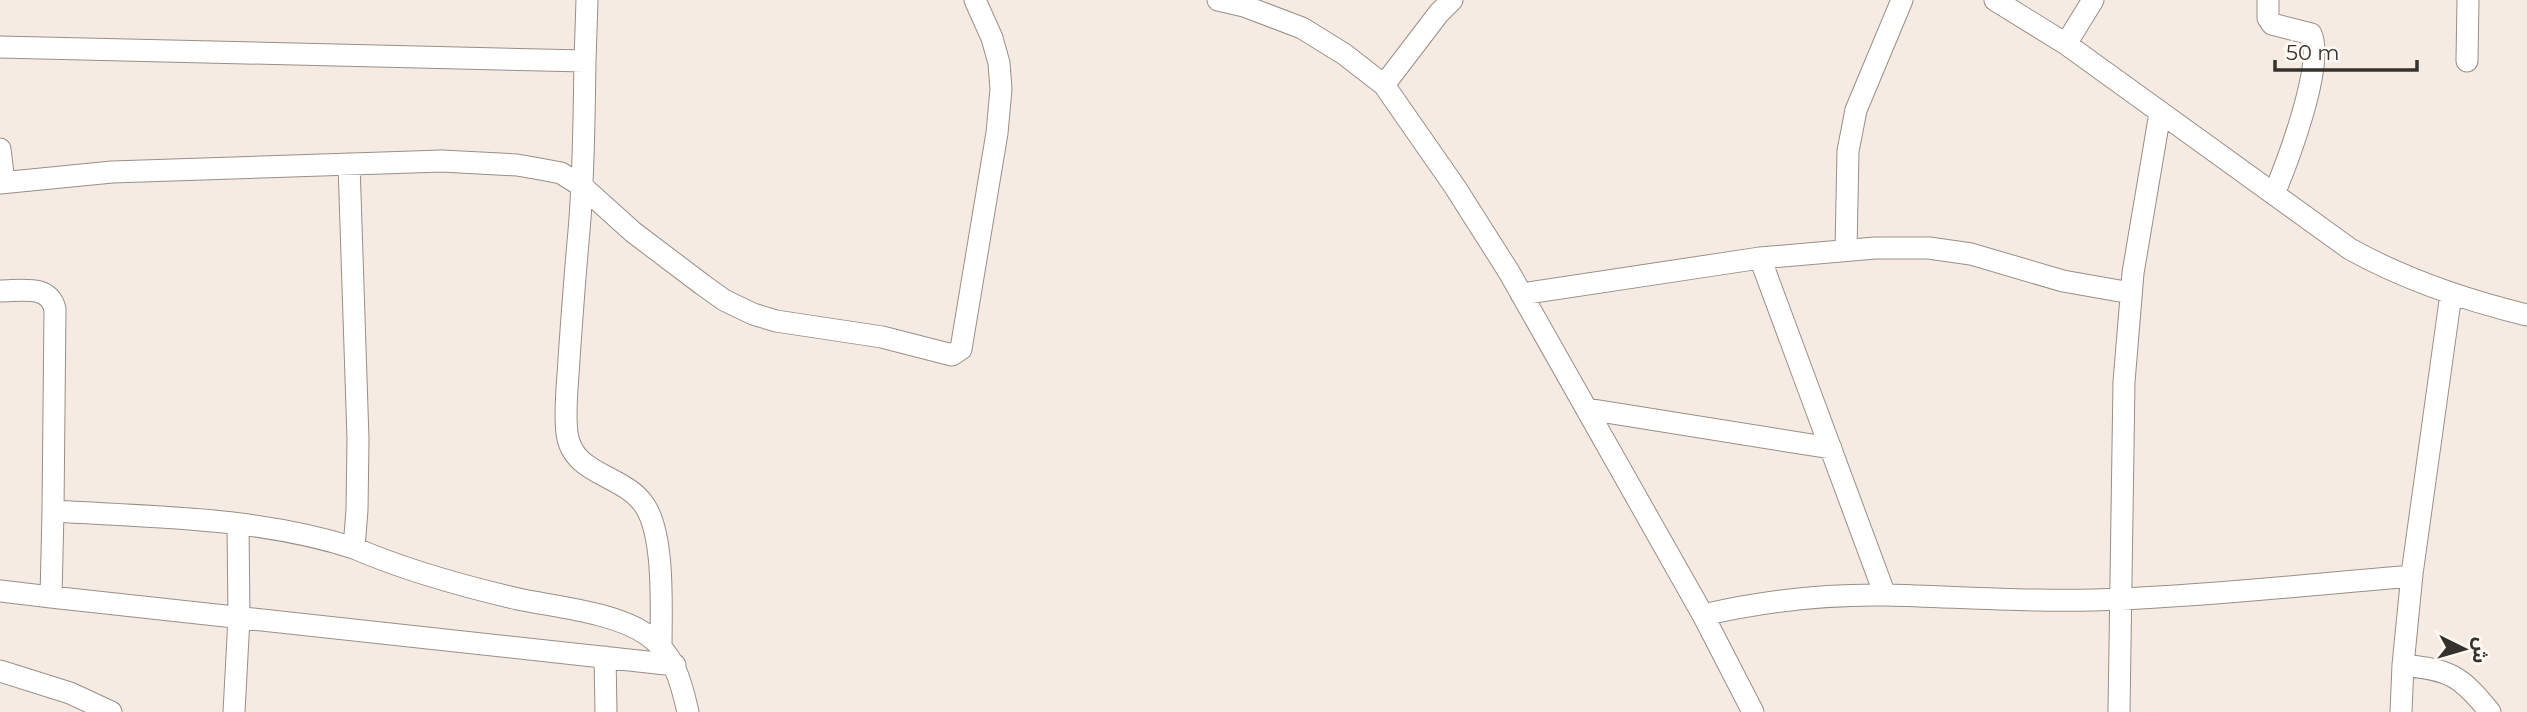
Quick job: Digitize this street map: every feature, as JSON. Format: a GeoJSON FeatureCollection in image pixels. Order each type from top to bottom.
{"type":"FeatureCollection","features":[{"type":"Feature","properties":{"kind":"street"},"geometry":{"type":"LineString","coordinates":[[587,0],[583,187],[566,433],[576,458],[629,490],[647,508],[654,530],[659,564],[662,647]]}},
{"type":"Feature","properties":{"kind":"street"},"geometry":{"type":"LineString","coordinates":[[0,149],[2,183],[112,172],[442,161],[517,165],[561,173],[583,187],[633,232],[703,285],[724,300],[753,314],[776,321],[882,337],[946,355],[958,353],[961,349],[998,133],[1001,89],[999,63],[992,38],[975,0]]}},
{"type":"Feature","properties":{"kind":"street"},"geometry":{"type":"LineString","coordinates":[[1218,0],[1244,6],[1303,28],[1344,54],[1384,85],[1455,187],[1521,294],[1703,615],[1753,712]]}},
{"type":"Feature","properties":{"kind":"street"},"geometry":{"type":"LineString","coordinates":[[1384,85],[1452,0]]}},
{"type":"Feature","properties":{"kind":"street"},"geometry":{"type":"LineString","coordinates":[[1846,250],[1848,152],[1856,110],[1902,0]]}},
{"type":"Feature","properties":{"kind":"street"},"geometry":{"type":"LineString","coordinates":[[1995,0],[2066,44],[2350,249],[2386,269],[2451,294],[2527,314]]}},
{"type":"Feature","properties":{"kind":"street"},"geometry":{"type":"LineString","coordinates":[[2066,44],[2093,0]]}},
{"type":"Feature","properties":{"kind":"street"},"geometry":{"type":"LineString","coordinates":[[2268,0],[2267,18],[2272,24],[2311,34],[2315,50],[2298,128],[2274,194]]}},
{"type":"Feature","properties":{"kind":"street"},"geometry":{"type":"LineString","coordinates":[[2467,61],[2468,0]]}},
{"type":"Feature","properties":{"kind":"street"},"geometry":{"type":"LineString","coordinates":[[0,47],[585,61]]}},
{"type":"Feature","properties":{"kind":"street"},"geometry":{"type":"LineString","coordinates":[[2119,712],[2124,382],[2131,293],[2149,168],[2160,113]]}},
{"type":"Feature","properties":{"kind":"street"},"geometry":{"type":"LineString","coordinates":[[349,164],[358,439],[354,548]]}},
{"type":"Feature","properties":{"kind":"street"},"geometry":{"type":"LineString","coordinates":[[1521,294],[1760,258],[1846,250],[1929,248],[1971,254],[2075,284],[2131,293]]}},
{"type":"Feature","properties":{"kind":"street"},"geometry":{"type":"LineString","coordinates":[[1760,258],[1885,595]]}},
{"type":"Feature","properties":{"kind":"street"},"geometry":{"type":"LineString","coordinates":[[0,291],[48,294],[54,309],[54,511],[51,597]]}},
{"type":"Feature","properties":{"kind":"street"},"geometry":{"type":"LineString","coordinates":[[2402,712],[2403,665],[2412,576],[2451,294]]}},
{"type":"Feature","properties":{"kind":"street"},"geometry":{"type":"LineString","coordinates":[[1587,410],[1830,448]]}},
{"type":"Feature","properties":{"kind":"street"},"geometry":{"type":"LineString","coordinates":[[54,511],[238,525],[321,537],[462,586],[604,617],[646,634],[662,647],[675,665],[688,712]]}},
{"type":"Feature","properties":{"kind":"street"},"geometry":{"type":"LineString","coordinates":[[234,712],[239,618],[238,525]]}},
{"type":"Feature","properties":{"kind":"street"},"geometry":{"type":"LineString","coordinates":[[1703,615],[1749,604],[1824,597],[1885,595],[2121,599],[2412,576]]}},
{"type":"Feature","properties":{"kind":"street"},"geometry":{"type":"LineString","coordinates":[[0,591],[675,665]]}},
{"type":"Feature","properties":{"kind":"street"},"geometry":{"type":"LineString","coordinates":[[604,657],[606,712]]}},
{"type":"Feature","properties":{"kind":"street"},"geometry":{"type":"LineString","coordinates":[[2403,665],[2447,672],[2463,681],[2490,712]]}},
{"type":"Feature","properties":{"kind":"street"},"geometry":{"type":"LineString","coordinates":[[0,671],[70,692],[111,712]]}}]}
